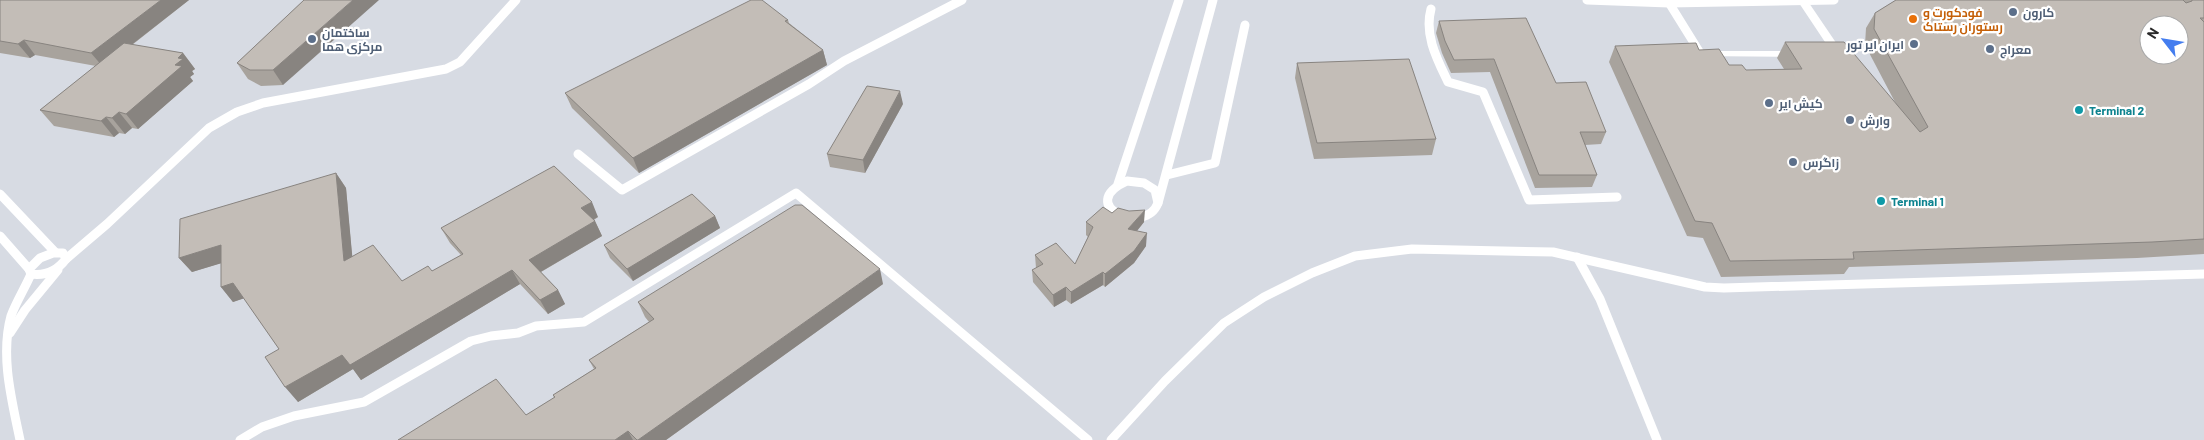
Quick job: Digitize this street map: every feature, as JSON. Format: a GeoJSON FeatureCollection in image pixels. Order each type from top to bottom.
{"type":"FeatureCollection","features":[{"type":"Feature","properties":{"kind":"street"},"geometry":{"type":"LineString","coordinates":[[1670,2],[1701,54],[1838,53],[1802,1]]}},
{"type":"Feature","properties":{"kind":"lane"},"geometry":{"type":"LineString","coordinates":[[0,236],[30,272],[40,276],[52,273],[209,128],[237,112],[263,102],[446,70],[460,62],[516,0]]}},
{"type":"Feature","properties":{"kind":"lane"},"geometry":{"type":"LineString","coordinates":[[578,154],[622,190],[809,84],[844,61],[962,0]]}},
{"type":"Feature","properties":{"kind":"lane"},"geometry":{"type":"LineString","coordinates":[[1118,184],[1179,0]]}},
{"type":"Feature","properties":{"kind":"lane"},"geometry":{"type":"LineString","coordinates":[[1158,203],[1158,196],[1154,189],[1147,184],[1137,181],[1118,184],[1111,189],[1107,196],[1110,210],[1118,215],[1138,218],[1155,210],[1158,203],[1167,175],[1213,0]]}},
{"type":"Feature","properties":{"kind":"lane"},"geometry":{"type":"LineString","coordinates":[[1587,0],[1670,2],[1834,0]]}},
{"type":"Feature","properties":{"kind":"lane"},"geometry":{"type":"LineString","coordinates":[[1430,10],[1427,20],[1436,58],[1448,82],[1483,92],[1529,200],[1617,197]]}},
{"type":"Feature","properties":{"kind":"lane"},"geometry":{"type":"LineString","coordinates":[[1167,175],[1215,163],[1245,25]]}},
{"type":"Feature","properties":{"kind":"lane"},"geometry":{"type":"LineString","coordinates":[[240,440],[262,427],[294,416],[364,402],[438,362],[471,341],[491,336],[518,333],[536,326],[584,322],[796,193],[1088,440]]}},
{"type":"Feature","properties":{"kind":"lane"},"geometry":{"type":"LineString","coordinates":[[0,194],[55,252]]}},
{"type":"Feature","properties":{"kind":"lane"},"geometry":{"type":"LineString","coordinates":[[1111,440],[1139,408],[1224,323],[1264,297],[1312,273],[1355,256],[1412,249],[1553,252],[1714,288],[2204,274]]}},
{"type":"Feature","properties":{"kind":"lane"},"geometry":{"type":"LineString","coordinates":[[7,337],[64,262],[63,253],[55,252],[43,255],[34,262],[11,317],[7,337],[6,371],[18,439]]}},
{"type":"Feature","properties":{"kind":"lane"},"geometry":{"type":"LineString","coordinates":[[1577,257],[1600,298],[1657,440]]}},
{"type":"Feature","properties":{"kind":"shaded area"},"geometry":{"type":"Polygon","coordinates":[[[0,0],[2204,0],[2204,440],[0,440],[0,0]]]}},
{"type":"Feature","properties":{"kind":"building"},"geometry":{"type":"Polygon","coordinates":[[[0,0],[161,0],[91,53],[24,40],[18,44],[0,41],[0,0]]]}},
{"type":"Feature","properties":{"kind":"building"},"geometry":{"type":"Polygon","coordinates":[[[304,0],[353,0],[273,70],[250,70],[237,63],[304,0]]]}},
{"type":"Feature","properties":{"kind":"building"},"geometry":{"type":"Polygon","coordinates":[[[751,0],[762,0],[788,20],[785,21],[823,50],[633,158],[565,93],[751,0]]]}},
{"type":"Feature","properties":{"kind":"building"},"geometry":{"type":"Polygon","coordinates":[[[1896,0],[2183,0],[2186,3],[2192,0],[2204,0],[2204,18],[2200,18],[2204,22],[2204,239],[1853,252],[1854,259],[1730,261],[1712,223],[1695,221],[1615,46],[1696,43],[1699,50],[1719,49],[1729,65],[1742,65],[1746,70],[1802,69],[1785,42],[1844,42],[1920,132],[1928,127],[1874,29],[1875,13],[1896,0]]]}},
{"type":"Feature","properties":{"kind":"building"},"geometry":{"type":"Polygon","coordinates":[[[1526,18],[1556,83],[1586,82],[1606,132],[1580,132],[1597,175],[1539,175],[1494,59],[1454,60],[1445,41],[1439,21],[1526,18]]]}},
{"type":"Feature","properties":{"kind":"building"},"geometry":{"type":"Polygon","coordinates":[[[124,43],[183,53],[178,58],[183,59],[175,65],[182,66],[126,114],[119,112],[112,118],[106,117],[101,121],[40,110],[124,43]]]}},
{"type":"Feature","properties":{"kind":"building"},"geometry":{"type":"Polygon","coordinates":[[[1409,59],[1436,139],[1317,143],[1297,63],[1409,59]]]}},
{"type":"Feature","properties":{"kind":"building"},"geometry":{"type":"Polygon","coordinates":[[[867,86],[900,91],[863,160],[827,154],[867,86]]]}},
{"type":"Feature","properties":{"kind":"building"},"geometry":{"type":"Polygon","coordinates":[[[554,166],[592,202],[581,208],[595,221],[529,260],[558,290],[540,300],[512,270],[350,365],[342,355],[285,387],[265,357],[279,349],[233,283],[221,287],[221,245],[179,258],[180,219],[336,173],[344,261],[373,245],[402,281],[428,266],[432,271],[463,254],[441,228],[554,166]]]}},
{"type":"Feature","properties":{"kind":"building"},"geometry":{"type":"Polygon","coordinates":[[[692,194],[715,216],[627,269],[604,245],[692,194]]]}},
{"type":"Feature","properties":{"kind":"building"},"geometry":{"type":"Polygon","coordinates":[[[795,205],[802,205],[880,269],[638,440],[628,431],[615,440],[398,440],[496,379],[526,415],[555,397],[553,395],[596,368],[589,360],[654,319],[638,302],[795,205]]]}},
{"type":"Feature","properties":{"kind":"building"},"geometry":{"type":"Polygon","coordinates":[[[1103,207],[1112,213],[1118,208],[1129,211],[1145,210],[1128,229],[1147,233],[1134,251],[1105,274],[1103,272],[1071,292],[1066,287],[1053,295],[1032,270],[1043,264],[1035,255],[1056,243],[1075,264],[1093,227],[1086,222],[1103,207]]]}},
{"type":"Feature","properties":{"kind":"place","name":"کارون"},"geometry":{"type":"Point","coordinates":[2013,12]}},
{"type":"Feature","properties":{"kind":"place","name":"فودکورت و رستوران رستاک"},"geometry":{"type":"Point","coordinates":[1913,19]}},
{"type":"Feature","properties":{"kind":"place","name":"ساختمان مرکزی هما"},"geometry":{"type":"Point","coordinates":[312,39]}},
{"type":"Feature","properties":{"kind":"place","name":"ایران ایر تور"},"geometry":{"type":"Point","coordinates":[1914,44]}},
{"type":"Feature","properties":{"kind":"place","name":"معراج"},"geometry":{"type":"Point","coordinates":[1990,49]}},
{"type":"Feature","properties":{"kind":"place","name":"کیش ایر"},"geometry":{"type":"Point","coordinates":[1769,103]}},
{"type":"Feature","properties":{"kind":"place","name":"Terminal 2"},"geometry":{"type":"Point","coordinates":[2079,110]}},
{"type":"Feature","properties":{"kind":"place","name":"وارش"},"geometry":{"type":"Point","coordinates":[1850,120]}},
{"type":"Feature","properties":{"kind":"place","name":"زاگرس"},"geometry":{"type":"Point","coordinates":[1793,162]}},
{"type":"Feature","properties":{"kind":"place","name":"Terminal 1"},"geometry":{"type":"Point","coordinates":[1881,201]}}]}
